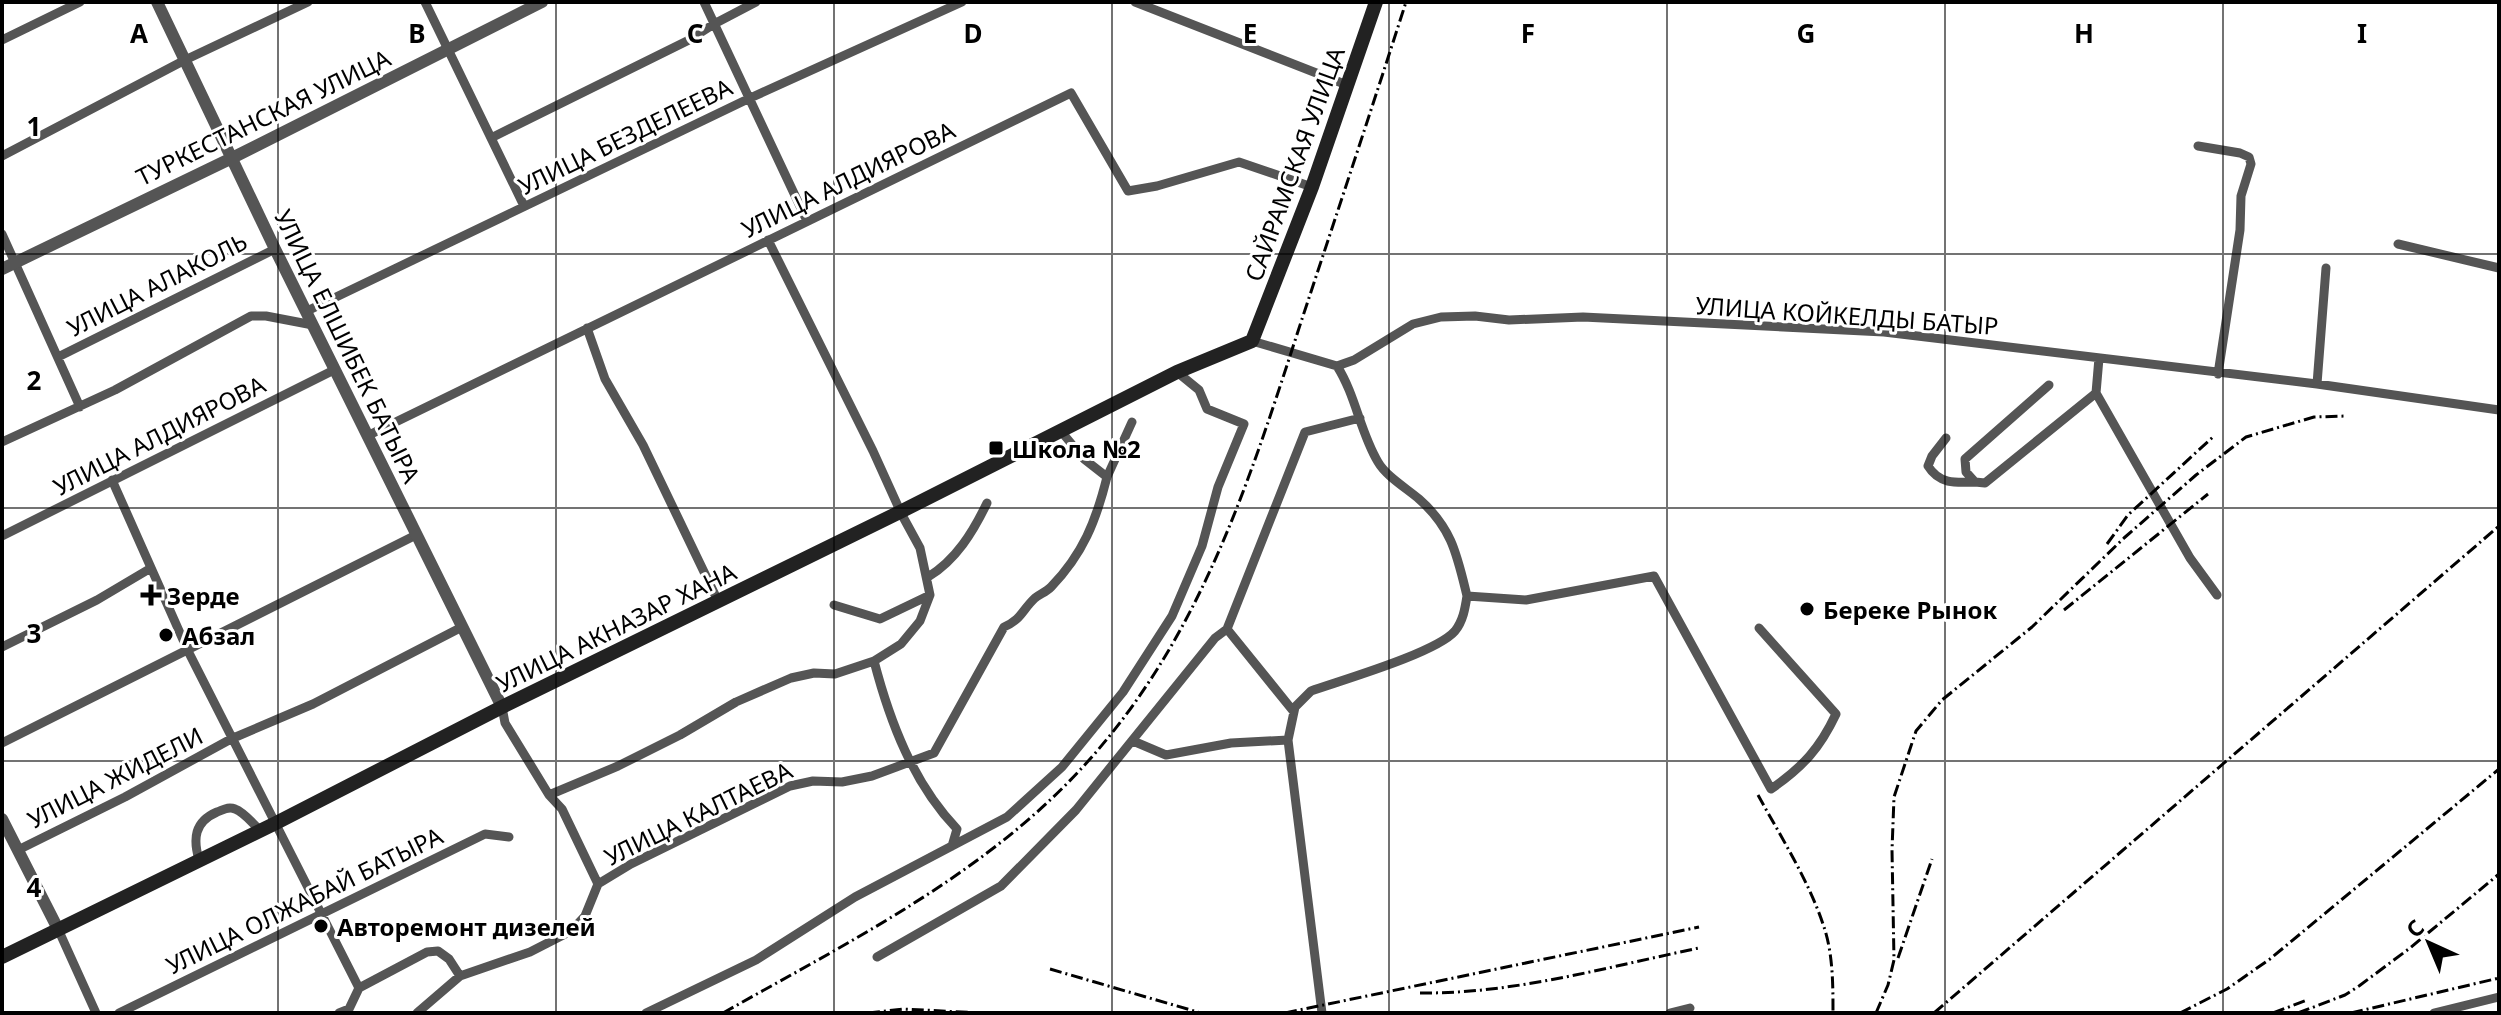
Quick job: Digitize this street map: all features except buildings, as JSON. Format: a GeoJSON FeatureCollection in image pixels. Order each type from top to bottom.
{"type":"FeatureCollection","features":[{"type":"Feature","properties":{"kind":"main road","name":"САЙРАМСКАЯ УЛИЦА"},"geometry":{"type":"LineString","coordinates":[[1259,343],[1376,2]]}},
{"type":"Feature","properties":{"kind":"main road","name":"УЛИЦА АКНАЗАР ХАНА"},"geometry":{"type":"LineString","coordinates":[[2,957],[276,823],[502,707],[901,514],[1177,372],[1259,343]]}},
{"type":"Feature","properties":{"kind":"street"},"geometry":{"type":"LineString","coordinates":[[2,40],[80,2]]}},
{"type":"Feature","properties":{"kind":"street","name":"УЛИЦА ЕЛШИБЕК БАТЫРА"},"geometry":{"type":"LineString","coordinates":[[157,2],[334,370],[502,707]]}},
{"type":"Feature","properties":{"kind":"street"},"geometry":{"type":"LineString","coordinates":[[2,156],[185,60],[308,2]]}},
{"type":"Feature","properties":{"kind":"street"},"geometry":{"type":"LineString","coordinates":[[425,2],[524,206]]}},
{"type":"Feature","properties":{"kind":"street","name":"ТУРКЕСТАНСКАЯ УЛИЦА"},"geometry":{"type":"LineString","coordinates":[[2,269],[232,158],[542,2]]}},
{"type":"Feature","properties":{"kind":"street"},"geometry":{"type":"LineString","coordinates":[[704,2],[807,221]]}},
{"type":"Feature","properties":{"kind":"street"},"geometry":{"type":"LineString","coordinates":[[491,138],[689,40],[756,2]]}},
{"type":"Feature","properties":{"kind":"street","name":"УЛИЦА БЕЗДЕЛЕЕВА"},"geometry":{"type":"LineString","coordinates":[[307,311],[748,99],[962,2]]}},
{"type":"Feature","properties":{"kind":"street"},"geometry":{"type":"LineString","coordinates":[[1135,2],[1347,85]]}},
{"type":"Feature","properties":{"kind":"street","name":"УЛИЦА АЛДИЯРОВА"},"geometry":{"type":"LineString","coordinates":[[367,436],[1071,93],[1128,191],[1157,186],[1239,162],[1312,187]]}},
{"type":"Feature","properties":{"kind":"street"},"geometry":{"type":"LineString","coordinates":[[2198,146],[2240,153],[2249,157],[2251,164],[2241,196],[2240,230],[2218,374]]}},
{"type":"Feature","properties":{"kind":"street"},"geometry":{"type":"LineString","coordinates":[[2,234],[80,407]]}},
{"type":"Feature","properties":{"kind":"street"},"geometry":{"type":"LineString","coordinates":[[549,795],[618,766],[736,702],[791,678],[814,673],[835,674],[874,661],[901,644],[920,621],[930,595],[920,548],[768,240]]}},
{"type":"Feature","properties":{"kind":"street"},"geometry":{"type":"LineString","coordinates":[[2398,244],[2499,268]]}},
{"type":"Feature","properties":{"kind":"street","name":"УЛИЦА АЛАКОЛЬ"},"geometry":{"type":"LineString","coordinates":[[58,357],[254,256],[275,249]]}},
{"type":"Feature","properties":{"kind":"street"},"geometry":{"type":"LineString","coordinates":[[2317,384],[2326,268]]}},
{"type":"Feature","properties":{"kind":"street"},"geometry":{"type":"LineString","coordinates":[[2,442],[80,407],[251,316],[313,325]]}},
{"type":"Feature","properties":{"kind":"street","name":"УЛИЦА КОЙКЕЛДЫ БАТЫР"},"geometry":{"type":"LineString","coordinates":[[1333,365],[1354,360],[1413,324],[1441,317],[1475,316],[1509,320],[1583,317],[1884,332],[2317,384],[2499,410]]}},
{"type":"Feature","properties":{"kind":"street"},"geometry":{"type":"LineString","coordinates":[[587,328],[605,379],[643,445],[718,601]]}},
{"type":"Feature","properties":{"kind":"street"},"geometry":{"type":"LineString","coordinates":[[1259,343],[1333,365],[1347,382],[1379,464],[1443,524],[1454,545],[1467,596],[1465,613],[1454,632],[1434,645],[1311,691],[1295,707],[1288,740],[1322,1013]]}},
{"type":"Feature","properties":{"kind":"street"},"geometry":{"type":"LineString","coordinates":[[2099,358],[2096,393],[2190,558],[2217,595]]}},
{"type":"Feature","properties":{"kind":"street","name":"УЛИЦА АЛДИЯРОВА"},"geometry":{"type":"LineString","coordinates":[[2,536],[334,370]]}},
{"type":"Feature","properties":{"kind":"street"},"geometry":{"type":"LineString","coordinates":[[646,1013],[756,960],[855,897],[1007,817],[1062,767],[1123,692],[1172,616],[1202,546],[1218,487],[1244,424],[1207,409],[1199,390],[1177,372]]}},
{"type":"Feature","properties":{"kind":"street"},"geometry":{"type":"LineString","coordinates":[[1975,482],[1966,472],[1965,459],[2049,385]]}},
{"type":"Feature","properties":{"kind":"street"},"geometry":{"type":"LineString","coordinates":[[1946,438],[1928,466],[1934,476],[1944,481],[1985,483],[2096,393]]}},
{"type":"Feature","properties":{"kind":"street"},"geometry":{"type":"LineString","coordinates":[[877,957],[1001,886],[1076,810],[1215,638],[1227,629],[1305,432],[1360,418]]}},
{"type":"Feature","properties":{"kind":"street","name":"УЛИЦА КАЛТАЕВА"},"geometry":{"type":"LineString","coordinates":[[460,976],[530,952],[571,931],[585,916],[598,884],[631,864],[790,786],[872,776],[934,753],[1004,627],[1022,617],[1035,598],[1048,590],[1073,561],[1091,529],[1107,477],[1132,422]]}},
{"type":"Feature","properties":{"kind":"street"},"geometry":{"type":"LineString","coordinates":[[1060,430],[1084,459],[1107,477]]}},
{"type":"Feature","properties":{"kind":"street"},"geometry":{"type":"LineString","coordinates":[[112,480],[188,651],[359,988]]}},
{"type":"Feature","properties":{"kind":"street"},"geometry":{"type":"LineString","coordinates":[[928,577],[950,560],[974,530],[987,503]]}},
{"type":"Feature","properties":{"kind":"street"},"geometry":{"type":"LineString","coordinates":[[2,743],[416,535]]}},
{"type":"Feature","properties":{"kind":"street"},"geometry":{"type":"LineString","coordinates":[[2,647],[97,600],[151,568]]}},
{"type":"Feature","properties":{"kind":"street"},"geometry":{"type":"LineString","coordinates":[[1467,596],[1526,600],[1654,576],[1771,789],[1790,776],[1823,743],[1836,714],[1759,628]]}},
{"type":"Feature","properties":{"kind":"street"},"geometry":{"type":"LineString","coordinates":[[834,605],[880,619],[930,595]]}},
{"type":"Feature","properties":{"kind":"street","name":"УЛИЦА ЖИДЕЛИ"},"geometry":{"type":"LineString","coordinates":[[18,850],[125,797],[231,739],[313,704],[462,627]]}},
{"type":"Feature","properties":{"kind":"street"},"geometry":{"type":"LineString","coordinates":[[1227,629],[1294,712]]}},
{"type":"Feature","properties":{"kind":"street"},"geometry":{"type":"LineString","coordinates":[[874,661],[889,716],[910,762],[947,819],[957,829],[952,846]]}},
{"type":"Feature","properties":{"kind":"street"},"geometry":{"type":"LineString","coordinates":[[502,707],[505,723],[549,795],[562,809],[598,884]]}},
{"type":"Feature","properties":{"kind":"street"},"geometry":{"type":"LineString","coordinates":[[1133,741],[1166,755],[1231,743],[1288,740]]}},
{"type":"Feature","properties":{"kind":"street"},"geometry":{"type":"LineString","coordinates":[[199,860],[195,837],[198,826],[206,817],[234,808],[260,830]]}},
{"type":"Feature","properties":{"kind":"street"},"geometry":{"type":"LineString","coordinates":[[2,819],[58,929],[96,1013]]}},
{"type":"Feature","properties":{"kind":"street","name":"УЛИЦА ОЛЖАБАЙ БАТЫРА"},"geometry":{"type":"LineString","coordinates":[[119,1013],[485,834],[509,837]]}},
{"type":"Feature","properties":{"kind":"street"},"geometry":{"type":"LineString","coordinates":[[349,1012],[359,988],[427,952],[438,951],[449,959],[460,976],[417,1013]]}},
{"type":"Feature","properties":{"kind":"street"},"geometry":{"type":"LineString","coordinates":[[2434,1013],[2499,997]]}},
{"type":"Feature","properties":{"kind":"street"},"geometry":{"type":"LineString","coordinates":[[1670,1013],[1690,1008]]}},
{"type":"Feature","properties":{"kind":"railway"},"geometry":{"type":"LineString","coordinates":[[723,1013],[917,901],[1009,836],[1090,759],[1164,659],[1193,605],[1242,494],[1406,2]]}},
{"type":"Feature","properties":{"kind":"railway"},"geometry":{"type":"LineString","coordinates":[[1876,1013],[1894,960],[1894,797],[1916,731],[1942,700],[2032,627],[2124,538],[2196,475],[2246,437],[2314,417],[2346,416]]}},
{"type":"Feature","properties":{"kind":"railway"},"geometry":{"type":"LineString","coordinates":[[2107,544],[2128,515],[2214,436]]}},
{"type":"Feature","properties":{"kind":"railway"},"geometry":{"type":"LineString","coordinates":[[2064,610],[2208,494]]}},
{"type":"Feature","properties":{"kind":"railway"},"geometry":{"type":"LineString","coordinates":[[1934,1013],[2499,526]]}},
{"type":"Feature","properties":{"kind":"railway"},"geometry":{"type":"LineString","coordinates":[[2180,1013],[2227,989],[2270,959],[2499,769]]}},
{"type":"Feature","properties":{"kind":"railway"},"geometry":{"type":"LineString","coordinates":[[1758,795],[1803,876],[1824,927],[1831,959],[1833,1013]]}},
{"type":"Feature","properties":{"kind":"railway"},"geometry":{"type":"LineString","coordinates":[[1898,958],[1932,859]]}},
{"type":"Feature","properties":{"kind":"railway"},"geometry":{"type":"LineString","coordinates":[[2298,1013],[2345,995],[2359,986],[2499,874]]}},
{"type":"Feature","properties":{"kind":"railway"},"geometry":{"type":"LineString","coordinates":[[1285,1013],[1699,927]]}},
{"type":"Feature","properties":{"kind":"railway"},"geometry":{"type":"LineString","coordinates":[[1420,993],[1525,984],[1699,948]]}},
{"type":"Feature","properties":{"kind":"railway"},"geometry":{"type":"LineString","coordinates":[[1050,969],[1201,1013]]}},
{"type":"Feature","properties":{"kind":"railway"},"geometry":{"type":"LineString","coordinates":[[2351,1013],[2499,978]]}},
{"type":"Feature","properties":{"kind":"railway"},"geometry":{"type":"LineString","coordinates":[[2273,1013],[2307,1000]]}},
{"type":"Feature","properties":{"kind":"railway"},"geometry":{"type":"LineString","coordinates":[[868,1013],[903,1009],[981,1013]]}},
{"type":"Feature","properties":{"kind":"place","name":"Школа №2"},"geometry":{"type":"Point","coordinates":[996,448]}},
{"type":"Feature","properties":{"kind":"place","name":"Зерде"},"geometry":{"type":"Point","coordinates":[151,595]}},
{"type":"Feature","properties":{"kind":"place","name":"Береке Рынок"},"geometry":{"type":"Point","coordinates":[1807,609]}},
{"type":"Feature","properties":{"kind":"place","name":"Абзал"},"geometry":{"type":"Point","coordinates":[166,635]}},
{"type":"Feature","properties":{"kind":"place","name":"Авторемонт дизелей"},"geometry":{"type":"Point","coordinates":[321,926]}}]}
